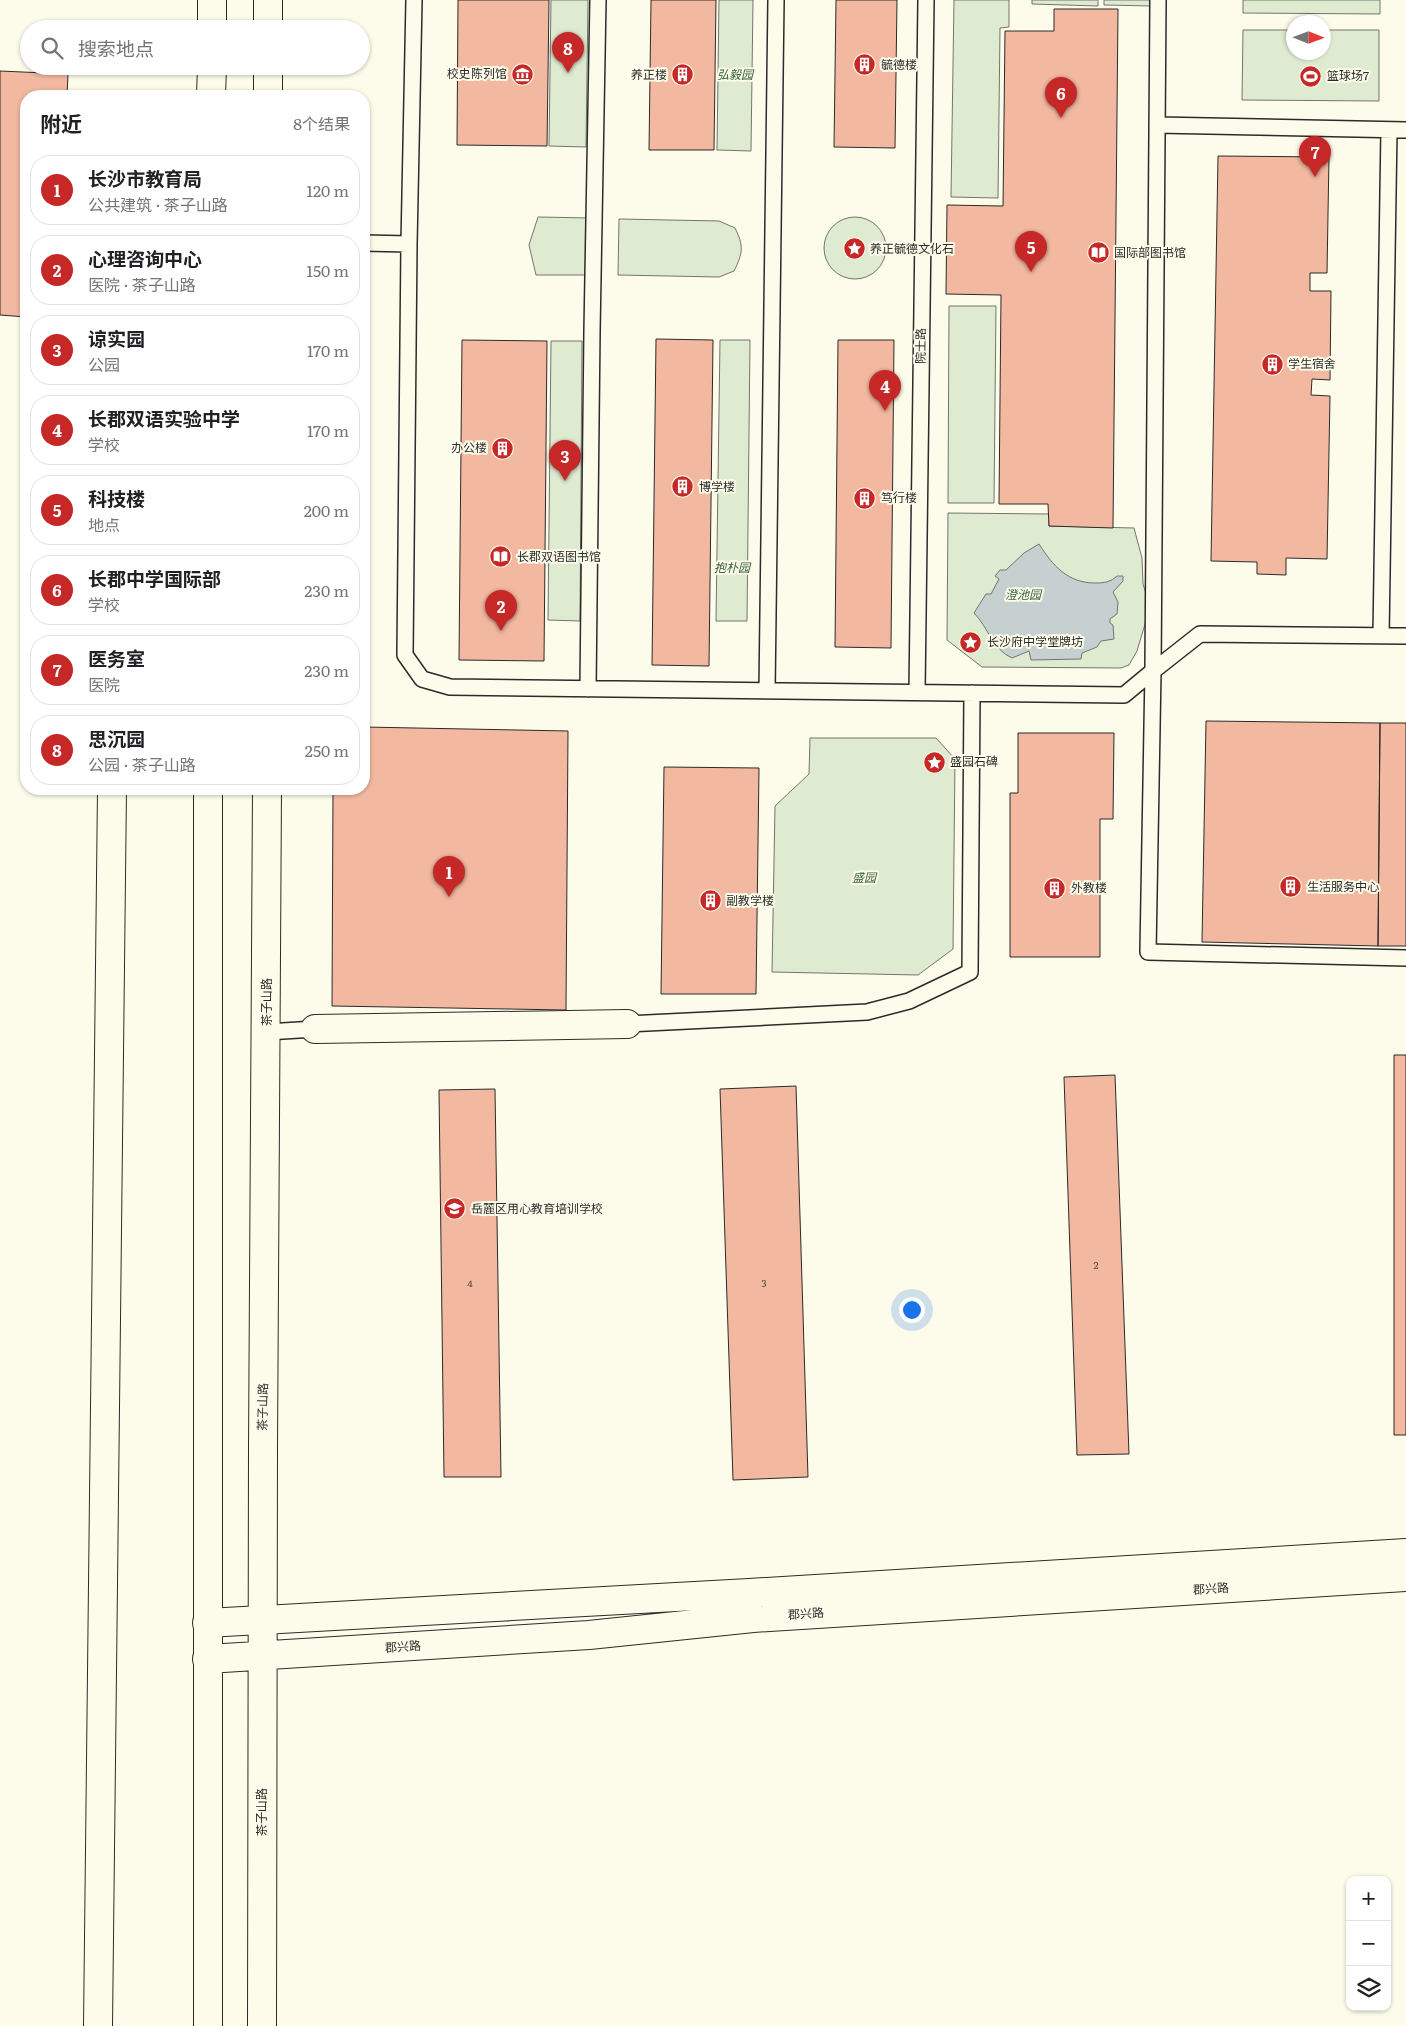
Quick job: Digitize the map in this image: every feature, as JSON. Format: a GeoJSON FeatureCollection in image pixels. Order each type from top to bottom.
{"type":"FeatureCollection","features":[{"type":"Feature","properties":{"kind":"main road"},"geometry":{"type":"LineString","coordinates":[[212,0],[212,20]]}},
{"type":"Feature","properties":{"kind":"main road"},"geometry":{"type":"LineString","coordinates":[[268,0],[268,20]]}},
{"type":"Feature","properties":{"kind":"main road"},"geometry":{"type":"LineString","coordinates":[[211,90],[212,75]]}},
{"type":"Feature","properties":{"kind":"main road"},"geometry":{"type":"LineString","coordinates":[[268,75],[268,90]]}},
{"type":"Feature","properties":{"kind":"main road"},"geometry":{"type":"LineString","coordinates":[[98,2026],[112,795]]}},
{"type":"Feature","properties":{"kind":"main road"},"geometry":{"type":"LineString","coordinates":[[208,795],[208,2026]]}},
{"type":"Feature","properties":{"kind":"main road","name":"茶子山路"},"geometry":{"type":"LineString","coordinates":[[262,2026],[262,1620],[267,795]]}},
{"type":"Feature","properties":{"kind":"main road"},"geometry":{"type":"LineString","coordinates":[[315,1028],[627,1024]]}},
{"type":"Feature","properties":{"kind":"main road","name":"郡兴路"},"geometry":{"type":"LineString","coordinates":[[207,1623],[749,1593],[1406,1553]]}},
{"type":"Feature","properties":{"kind":"main road","name":"郡兴路"},"geometry":{"type":"LineString","coordinates":[[207,1660],[589,1635],[753,1618],[1406,1577]]}},
{"type":"Feature","properties":{"kind":"lane"},"geometry":{"type":"LineString","coordinates":[[414,0],[409,244],[405,655],[422,679],[450,687],[1124,695],[1200,634],[1406,636]]}},
{"type":"Feature","properties":{"kind":"lane"},"geometry":{"type":"LineString","coordinates":[[588,689],[592,303],[598,0]]}},
{"type":"Feature","properties":{"kind":"lane"},"geometry":{"type":"LineString","coordinates":[[767,691],[776,0]]}},
{"type":"Feature","properties":{"kind":"lane","name":"院士路"},"geometry":{"type":"LineString","coordinates":[[916,692],[926,0]]}},
{"type":"Feature","properties":{"kind":"lane"},"geometry":{"type":"LineString","coordinates":[[1158,0],[1153,671],[1148,952],[1406,958]]}},
{"type":"Feature","properties":{"kind":"lane"},"geometry":{"type":"LineString","coordinates":[[1157,125],[1406,130]]}},
{"type":"Feature","properties":{"kind":"lane"},"geometry":{"type":"LineString","coordinates":[[1381,636],[1389,130]]}},
{"type":"Feature","properties":{"kind":"lane"},"geometry":{"type":"LineString","coordinates":[[370,243],[409,244]]}},
{"type":"Feature","properties":{"kind":"lane"},"geometry":{"type":"LineString","coordinates":[[627,1024],[866,1012],[909,1001],[970,972],[972,693]]}},
{"type":"Feature","properties":{"kind":"lane"},"geometry":{"type":"LineString","coordinates":[[266,1032],[315,1028]]}},
{"type":"Feature","properties":{"kind":"green space"},"geometry":{"type":"Polygon","coordinates":[[[551,0],[588,0],[586,147],[549,146],[551,0]]]}},
{"type":"Feature","properties":{"kind":"green space","name":"弘毅园"},"geometry":{"type":"Polygon","coordinates":[[[719,0],[753,0],[751,151],[717,150],[719,0]]]}},
{"type":"Feature","properties":{"kind":"green space"},"geometry":{"type":"Polygon","coordinates":[[[954,0],[1009,0],[1009,27],[1000,28],[998,198],[951,197],[954,0]]]}},
{"type":"Feature","properties":{"kind":"green space"},"geometry":{"type":"Polygon","coordinates":[[[1032,0],[1098,0],[1098,6],[1032,4],[1032,0]]]}},
{"type":"Feature","properties":{"kind":"green space"},"geometry":{"type":"Polygon","coordinates":[[[1104,0],[1152,0],[1152,6],[1104,5],[1104,0]]]}},
{"type":"Feature","properties":{"kind":"green space"},"geometry":{"type":"Polygon","coordinates":[[[1243,0],[1380,0],[1380,14],[1243,13],[1243,0]]]}},
{"type":"Feature","properties":{"kind":"green space","name":"篮球场7"},"geometry":{"type":"Polygon","coordinates":[[[1243,30],[1286,30],[1286,60],[1331,60],[1331,30],[1379,30],[1379,101],[1242,100],[1243,30]]]}},
{"type":"Feature","properties":{"kind":"green space"},"geometry":{"type":"Polygon","coordinates":[[[538,217],[591,218],[590,275],[536,275],[529,245],[538,217]]]}},
{"type":"Feature","properties":{"kind":"green space"},"geometry":{"type":"Polygon","coordinates":[[[849,217],[861,217],[877,226],[884,236],[886,248],[884,260],[877,270],[861,279],[849,279],[838,274],[829,265],[824,254],[824,242],[829,231],[838,222],[849,217]]]}},
{"type":"Feature","properties":{"kind":"green space"},"geometry":{"type":"Polygon","coordinates":[[[619,219],[719,221],[735,228],[740,240],[741,254],[734,271],[719,277],[618,275],[619,219]]]}},
{"type":"Feature","properties":{"kind":"green space"},"geometry":{"type":"Polygon","coordinates":[[[949,306],[996,306],[994,503],[948,503],[949,306]]]}},
{"type":"Feature","properties":{"kind":"green space","name":"抱朴园"},"geometry":{"type":"Polygon","coordinates":[[[720,340],[750,340],[747,621],[716,621],[720,340]]]}},
{"type":"Feature","properties":{"kind":"green space"},"geometry":{"type":"Polygon","coordinates":[[[551,341],[582,341],[580,621],[548,620],[551,341]]]}},
{"type":"Feature","properties":{"kind":"green space","name":"澄池园"},"geometry":{"type":"Polygon","coordinates":[[[948,513],[1049,514],[1049,526],[1134,528],[1142,558],[1143,584],[1149,603],[1148,614],[1137,651],[1129,665],[1121,668],[982,667],[947,640],[948,513]]]}},
{"type":"Feature","properties":{"kind":"green space","name":"盛园"},"geometry":{"type":"Polygon","coordinates":[[[810,738],[936,738],[955,759],[953,949],[918,975],[772,972],[775,806],[809,774],[810,738]]]}},
{"type":"Feature","properties":{"kind":"shaded area"},"geometry":{"type":"Polygon","coordinates":[[[1039,544],[1062,572],[1077,580],[1101,583],[1110,581],[1117,576],[1123,576],[1123,581],[1113,592],[1118,602],[1117,614],[1110,619],[1110,623],[1113,625],[1114,639],[1101,641],[1097,647],[1082,653],[1081,659],[1031,660],[1029,651],[1012,658],[1000,650],[974,613],[986,594],[991,594],[999,579],[995,576],[1000,570],[1006,570],[1024,553],[1039,544]]]}},
{"type":"Feature","properties":{"kind":"building"},"geometry":{"type":"Polygon","coordinates":[[[458,0],[549,0],[547,146],[457,145],[458,0]]]}},
{"type":"Feature","properties":{"kind":"building","name":"养正楼"},"geometry":{"type":"Polygon","coordinates":[[[651,0],[716,0],[714,150],[649,150],[651,0]]]}},
{"type":"Feature","properties":{"kind":"building","name":"毓德楼"},"geometry":{"type":"Polygon","coordinates":[[[836,0],[897,0],[895,148],[834,147],[836,0]]]}},
{"type":"Feature","properties":{"kind":"building"},"geometry":{"type":"Polygon","coordinates":[[[1054,9],[1118,9],[1113,528],[1049,526],[1048,504],[999,504],[1001,295],[946,294],[947,205],[1003,206],[1005,31],[1054,31],[1054,9]]]}},
{"type":"Feature","properties":{"kind":"building"},"geometry":{"type":"Polygon","coordinates":[[[0,71],[20,72],[20,75],[68,75],[67,90],[20,90],[20,317],[0,315],[0,71]]]}},
{"type":"Feature","properties":{"kind":"building","name":"学生宿舍"},"geometry":{"type":"Polygon","coordinates":[[[1218,156],[1329,157],[1327,273],[1310,273],[1310,291],[1331,291],[1330,380],[1312,379],[1311,395],[1330,396],[1327,559],[1286,558],[1286,575],[1257,574],[1257,562],[1211,561],[1218,156]]]}},
{"type":"Feature","properties":{"kind":"building","name":"博学楼"},"geometry":{"type":"Polygon","coordinates":[[[656,339],[713,340],[709,666],[652,665],[656,339]]]}},
{"type":"Feature","properties":{"kind":"building","name":"办公楼"},"geometry":{"type":"Polygon","coordinates":[[[462,340],[547,341],[544,661],[459,660],[462,340]]]}},
{"type":"Feature","properties":{"kind":"building","name":"笃行楼"},"geometry":{"type":"Polygon","coordinates":[[[838,340],[894,340],[891,648],[835,647],[838,340]]]}},
{"type":"Feature","properties":{"kind":"building","name":"生活服务中心"},"geometry":{"type":"Polygon","coordinates":[[[1206,721],[1380,723],[1378,946],[1202,942],[1206,721]]]}},
{"type":"Feature","properties":{"kind":"building"},"geometry":{"type":"Polygon","coordinates":[[[1380,723],[1406,723],[1406,946],[1378,946],[1380,723]]]}},
{"type":"Feature","properties":{"kind":"building"},"geometry":{"type":"Polygon","coordinates":[[[370,727],[568,731],[566,1010],[332,1006],[333,795],[370,795],[370,727]]]}},
{"type":"Feature","properties":{"kind":"building","name":"外教楼"},"geometry":{"type":"Polygon","coordinates":[[[1018,733],[1114,733],[1113,819],[1100,819],[1100,957],[1010,957],[1010,793],[1018,793],[1018,733]]]}},
{"type":"Feature","properties":{"kind":"building","name":"副教学楼"},"geometry":{"type":"Polygon","coordinates":[[[664,767],[759,768],[756,994],[661,994],[664,767]]]}},
{"type":"Feature","properties":{"kind":"building"},"geometry":{"type":"Polygon","coordinates":[[[1394,1055],[1406,1055],[1406,1435],[1394,1435],[1394,1055]]]}},
{"type":"Feature","properties":{"kind":"building"},"geometry":{"type":"Polygon","coordinates":[[[1115,1075],[1129,1454],[1077,1455],[1064,1077],[1115,1075]]]}},
{"type":"Feature","properties":{"kind":"building"},"geometry":{"type":"Polygon","coordinates":[[[796,1086],[808,1477],[733,1480],[720,1089],[796,1086]]]}},
{"type":"Feature","properties":{"kind":"building"},"geometry":{"type":"Polygon","coordinates":[[[495,1089],[501,1477],[444,1477],[439,1090],[495,1089]]]}},
{"type":"Feature","properties":{"kind":"place","name":"毓德楼"},"geometry":{"type":"Point","coordinates":[865,65]}},
{"type":"Feature","properties":{"kind":"place","name":"思沉园"},"geometry":{"type":"Point","coordinates":[568,73]}},
{"type":"Feature","properties":{"kind":"place","name":"校史陈列馆"},"geometry":{"type":"Point","coordinates":[523,74]}},
{"type":"Feature","properties":{"kind":"place","name":"养正楼"},"geometry":{"type":"Point","coordinates":[683,75]}},
{"type":"Feature","properties":{"kind":"place","name":"篮球场7"},"geometry":{"type":"Point","coordinates":[1311,76]}},
{"type":"Feature","properties":{"kind":"place","name":"长郡中学国际部"},"geometry":{"type":"Point","coordinates":[1061,118]}},
{"type":"Feature","properties":{"kind":"place","name":"医务室"},"geometry":{"type":"Point","coordinates":[1315,177]}},
{"type":"Feature","properties":{"kind":"place","name":"养正毓德文化石"},"geometry":{"type":"Point","coordinates":[854,249]}},
{"type":"Feature","properties":{"kind":"place","name":"国际部图书馆"},"geometry":{"type":"Point","coordinates":[1098,253]}},
{"type":"Feature","properties":{"kind":"place","name":"科技楼"},"geometry":{"type":"Point","coordinates":[1031,272]}},
{"type":"Feature","properties":{"kind":"place","name":"学生宿舍"},"geometry":{"type":"Point","coordinates":[1272,364]}},
{"type":"Feature","properties":{"kind":"place","name":"长郡双语实验中学"},"geometry":{"type":"Point","coordinates":[885,411]}},
{"type":"Feature","properties":{"kind":"place","name":"办公楼"},"geometry":{"type":"Point","coordinates":[503,448]}},
{"type":"Feature","properties":{"kind":"place","name":"谅实园"},"geometry":{"type":"Point","coordinates":[565,481]}},
{"type":"Feature","properties":{"kind":"place","name":"博学楼"},"geometry":{"type":"Point","coordinates":[683,487]}},
{"type":"Feature","properties":{"kind":"place","name":"笃行楼"},"geometry":{"type":"Point","coordinates":[865,498]}},
{"type":"Feature","properties":{"kind":"place","name":"长郡双语图书馆"},"geometry":{"type":"Point","coordinates":[501,557]}},
{"type":"Feature","properties":{"kind":"place","name":"心理咨询中心"},"geometry":{"type":"Point","coordinates":[501,631]}},
{"type":"Feature","properties":{"kind":"place","name":"长沙府中学堂牌坊"},"geometry":{"type":"Point","coordinates":[971,642]}},
{"type":"Feature","properties":{"kind":"place","name":"盛园石碑"},"geometry":{"type":"Point","coordinates":[934,762]}},
{"type":"Feature","properties":{"kind":"place","name":"生活服务中心"},"geometry":{"type":"Point","coordinates":[1291,887]}},
{"type":"Feature","properties":{"kind":"place","name":"外教楼"},"geometry":{"type":"Point","coordinates":[1055,888]}},
{"type":"Feature","properties":{"kind":"place","name":"长沙市教育局"},"geometry":{"type":"Point","coordinates":[449,897]}},
{"type":"Feature","properties":{"kind":"place","name":"副教学楼"},"geometry":{"type":"Point","coordinates":[710,901]}},
{"type":"Feature","properties":{"kind":"place","name":"岳麓区用心教育培训学校"},"geometry":{"type":"Point","coordinates":[455,1209]}}]}
